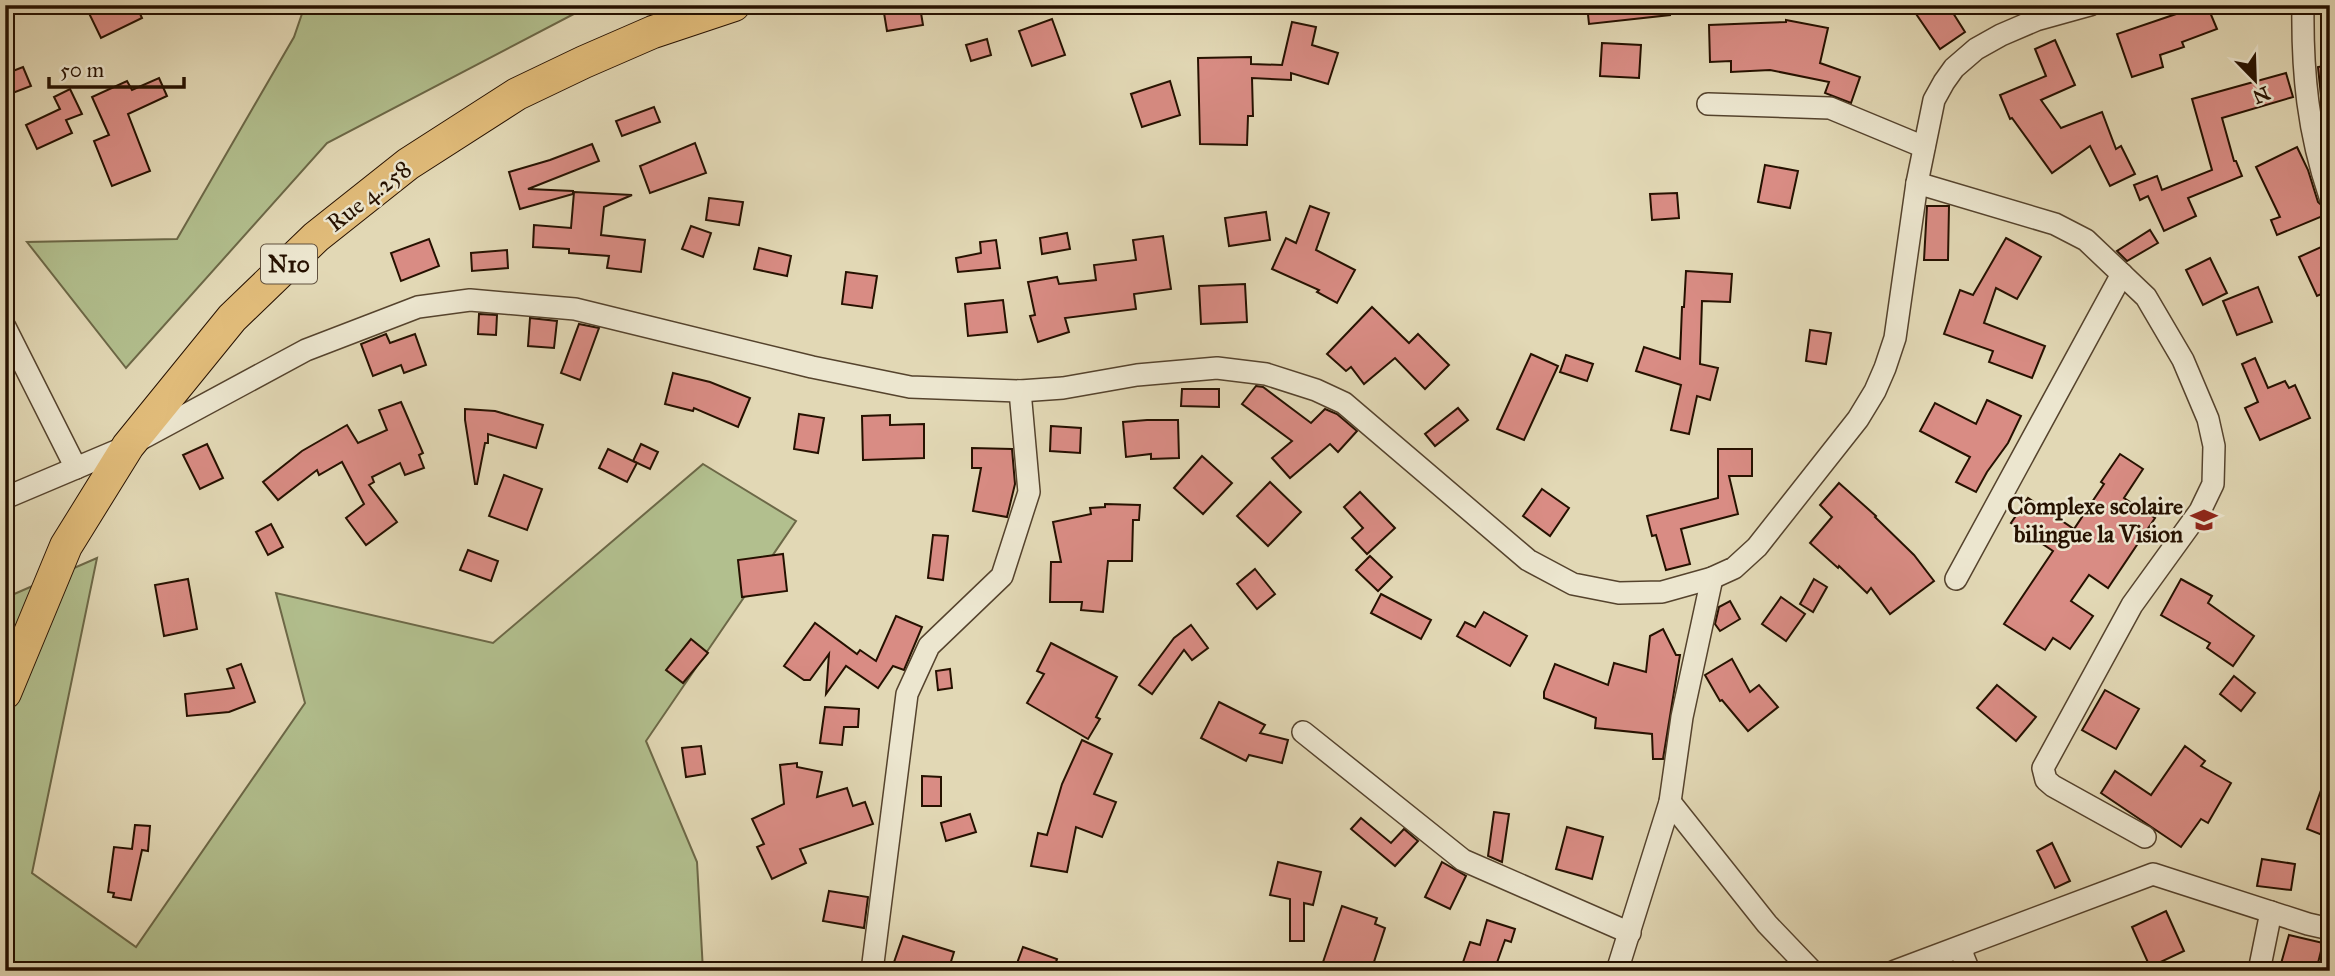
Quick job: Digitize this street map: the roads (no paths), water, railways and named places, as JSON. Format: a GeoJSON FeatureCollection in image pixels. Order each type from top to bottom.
{"type":"FeatureCollection","features":[{"type":"Feature","properties":{"kind":"highway","name":"Rue 4.258"},"geometry":{"type":"LineString","coordinates":[[5,693],[66,546],[128,446],[232,318],[316,237],[408,164],[517,94],[653,32],[732,6]]}},
{"type":"Feature","properties":{"kind":"street"},"geometry":{"type":"LineString","coordinates":[[5,498],[128,446],[306,350],[418,307],[470,300],[575,309],[812,367],[910,387],[1020,391],[1063,388],[1137,375],[1217,368],[1266,374],[1316,390],[1343,403],[1528,559],[1573,584],[1619,593],[1662,592],[1712,578],[1734,568],[1757,547],[1858,419],[1875,391],[1895,338],[1917,183],[1934,100],[1944,82],[1976,49],[2001,35],[2036,20],[2090,5]]}},
{"type":"Feature","properties":{"kind":"street"},"geometry":{"type":"LineString","coordinates":[[2303,5],[2307,105],[2316,158],[2330,197]]}},
{"type":"Feature","properties":{"kind":"street"},"geometry":{"type":"LineString","coordinates":[[1708,104],[1830,108],[1924,147]]}},
{"type":"Feature","properties":{"kind":"street"},"geometry":{"type":"LineString","coordinates":[[1917,183],[2055,224],[2086,240],[2146,297],[2183,359],[2208,419],[2214,446],[2213,484],[2200,511],[2132,605],[2043,768],[2046,780],[2053,786],[2145,837]]}},
{"type":"Feature","properties":{"kind":"street"},"geometry":{"type":"LineString","coordinates":[[1956,579],[2122,274]]}},
{"type":"Feature","properties":{"kind":"street"},"geometry":{"type":"LineString","coordinates":[[5,327],[76,468]]}},
{"type":"Feature","properties":{"kind":"street"},"geometry":{"type":"LineString","coordinates":[[872,971],[907,694],[929,646],[1002,576],[1029,492],[1020,391]]}},
{"type":"Feature","properties":{"kind":"street"},"geometry":{"type":"LineString","coordinates":[[1617,971],[1670,802],[1682,717],[1712,578]]}},
{"type":"Feature","properties":{"kind":"street"},"geometry":{"type":"LineString","coordinates":[[1303,732],[1463,860],[1630,933]]}},
{"type":"Feature","properties":{"kind":"street"},"geometry":{"type":"LineString","coordinates":[[1670,802],[1767,924],[1812,971]]}},
{"type":"Feature","properties":{"kind":"street"},"geometry":{"type":"LineString","coordinates":[[1895,971],[2153,874],[2330,929]]}},
{"type":"Feature","properties":{"kind":"street"},"geometry":{"type":"LineString","coordinates":[[2259,971],[2271,912]]}},
{"type":"Feature","properties":{"kind":"street"},"geometry":{"type":"LineString","coordinates":[[1963,946],[1963,956],[1969,971]]}},
{"type":"Feature","properties":{"kind":"place","name":"Complexe scolaire bilingue la Vision"},"geometry":{"type":"Point","coordinates":[2204,520]}}]}
